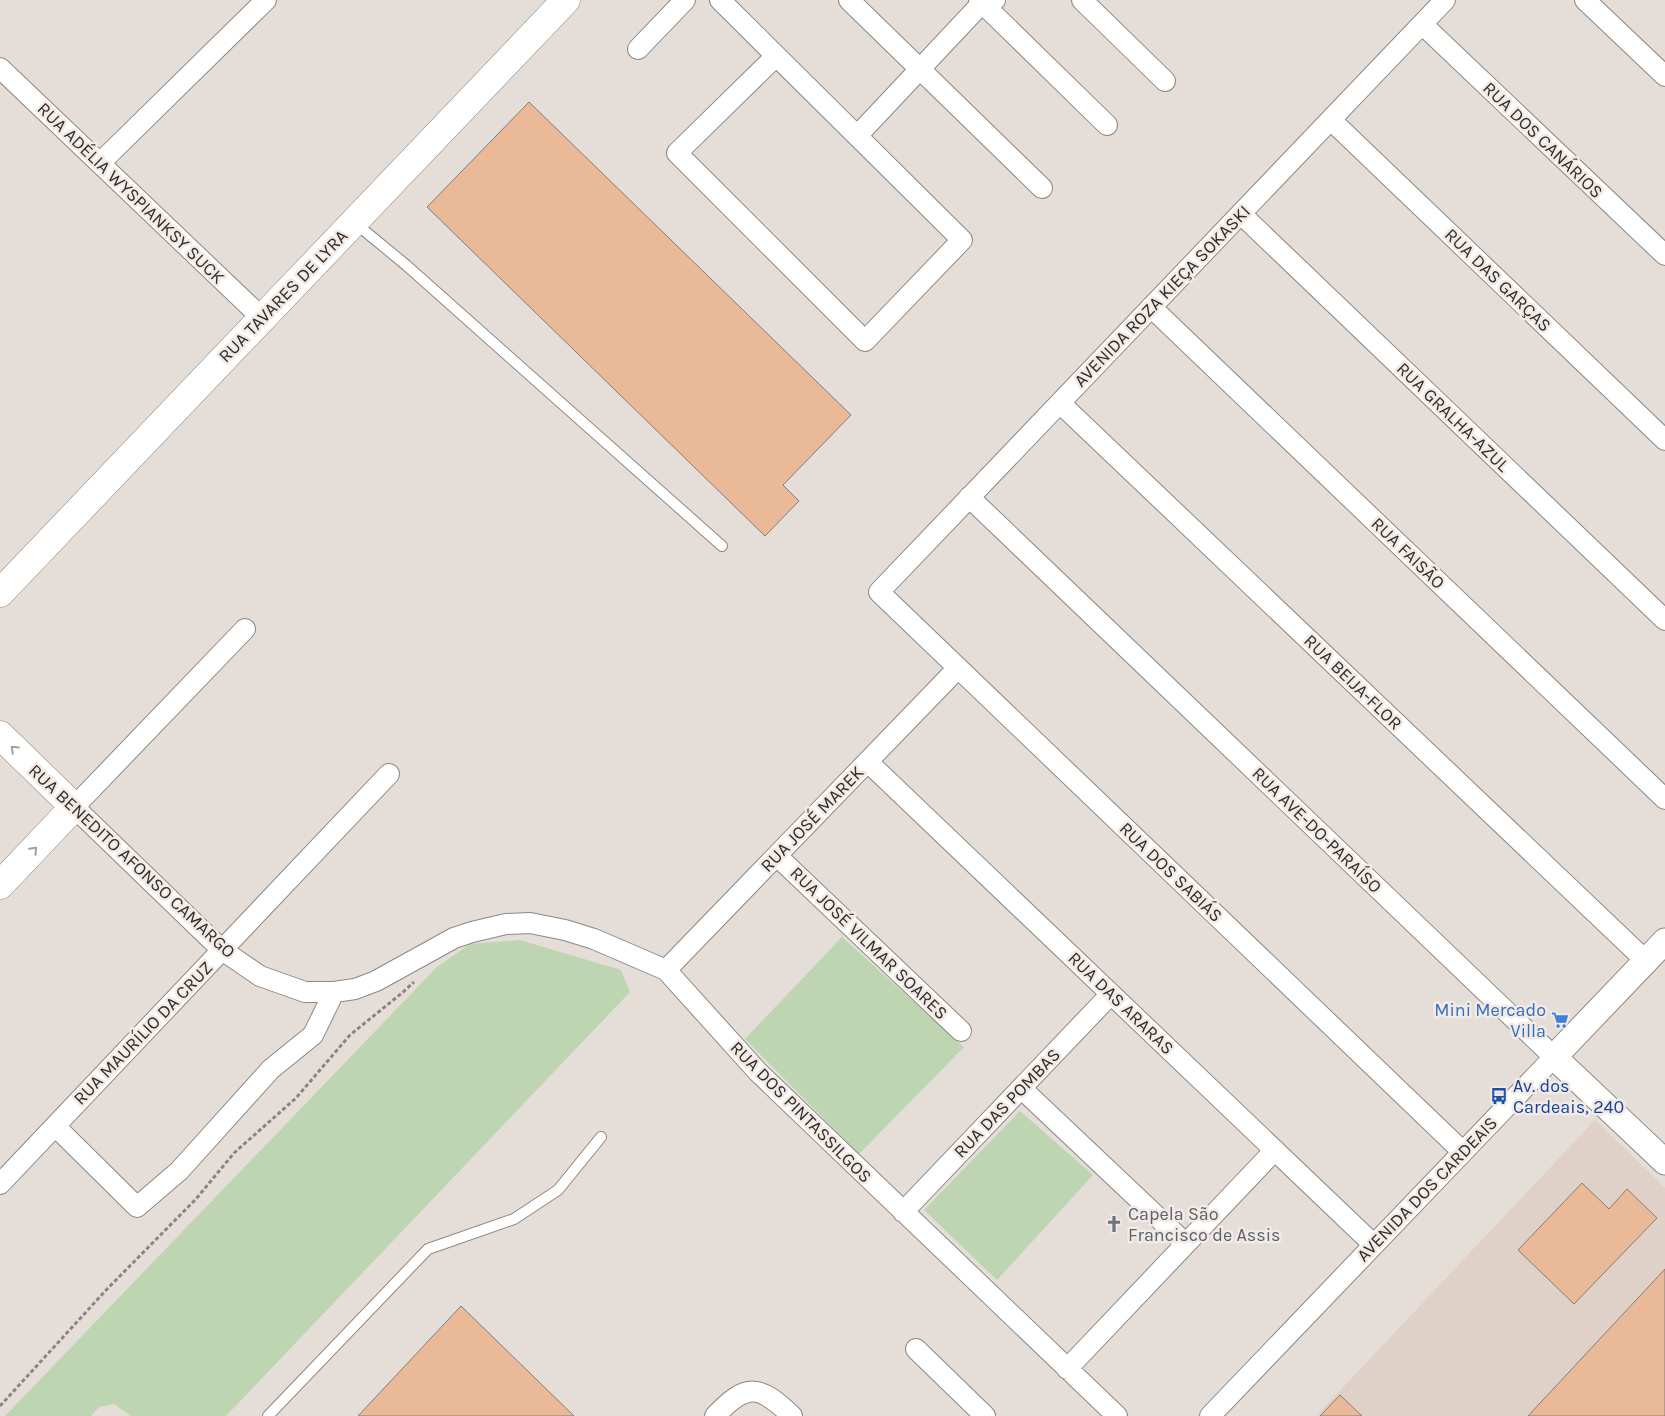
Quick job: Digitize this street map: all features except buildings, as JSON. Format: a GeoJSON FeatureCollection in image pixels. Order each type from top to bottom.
{"type":"FeatureCollection","features":[{"type":"Feature","properties":{"kind":"main road","name":"RUA TAVARES DE LYRA"},"geometry":{"type":"LineString","coordinates":[[0,593],[566,0]]}},
{"type":"Feature","properties":{"kind":"main road","name":"RUA BENEDITO AFONSO CAMARGO"},"geometry":{"type":"LineString","coordinates":[[0,735],[74,807]]}},
{"type":"Feature","properties":{"kind":"main road"},"geometry":{"type":"LineString","coordinates":[[0,885],[74,807]]}},
{"type":"Feature","properties":{"kind":"street"},"geometry":{"type":"LineString","coordinates":[[100,163],[266,0]]}},
{"type":"Feature","properties":{"kind":"street"},"geometry":{"type":"LineString","coordinates":[[638,49],[685,0]]}},
{"type":"Feature","properties":{"kind":"street"},"geometry":{"type":"LineString","coordinates":[[720,0],[962,240],[864,341],[678,153],[776,56]]}},
{"type":"Feature","properties":{"kind":"street"},"geometry":{"type":"LineString","coordinates":[[849,0],[1042,188]]}},
{"type":"Feature","properties":{"kind":"street"},"geometry":{"type":"LineString","coordinates":[[1082,0],[1165,81]]}},
{"type":"Feature","properties":{"kind":"street","name":"AVENIDA ROZA KIEÇA SOKASKI"},"geometry":{"type":"LineString","coordinates":[[879,592],[1445,0]]}},
{"type":"Feature","properties":{"kind":"street"},"geometry":{"type":"LineString","coordinates":[[1585,0],[1665,76]]}},
{"type":"Feature","properties":{"kind":"street"},"geometry":{"type":"LineString","coordinates":[[857,136],[985,1],[1107,124]]}},
{"type":"Feature","properties":{"kind":"street","name":"RUA DOS CANÁRIOS"},"geometry":{"type":"LineString","coordinates":[[1422,24],[1665,256]]}},
{"type":"Feature","properties":{"kind":"street","name":"RUA ADÉLIA WYSPIANKSY SUCK"},"geometry":{"type":"LineString","coordinates":[[0,68],[262,318]]}},
{"type":"Feature","properties":{"kind":"street","name":"RUA DAS GARÇAS"},"geometry":{"type":"LineString","coordinates":[[1331,120],[1665,440]]}},
{"type":"Feature","properties":{"kind":"street","name":"RUA GRALHA-AZUL"},"geometry":{"type":"LineString","coordinates":[[1241,214],[1665,620]]}},
{"type":"Feature","properties":{"kind":"street","name":"RUA FAISÃO"},"geometry":{"type":"LineString","coordinates":[[1151,308],[1665,799]]}},
{"type":"Feature","properties":{"kind":"street","name":"RUA BEIJA-FLOR"},"geometry":{"type":"LineString","coordinates":[[1060,403],[1646,961]]}},
{"type":"Feature","properties":{"kind":"street","name":"RUA AVE-DO-PARAÍSO"},"geometry":{"type":"LineString","coordinates":[[969,497],[1665,1162]]}},
{"type":"Feature","properties":{"kind":"street","name":"RUA DOS SABIÁS"},"geometry":{"type":"LineString","coordinates":[[879,592],[1463,1152]]}},
{"type":"Feature","properties":{"kind":"street"},"geometry":{"type":"LineString","coordinates":[[74,807],[245,629]]}},
{"type":"Feature","properties":{"kind":"street","name":"RUA JOSÉ MAREK"},"geometry":{"type":"LineString","coordinates":[[666,970],[958,668]]}},
{"type":"Feature","properties":{"kind":"street","name":"RUA DAS ARARAS"},"geometry":{"type":"LineString","coordinates":[[868,762],[1374,1245]]}},
{"type":"Feature","properties":{"kind":"street","name":"RUA MAURÍLIO DA CRUZ"},"geometry":{"type":"LineString","coordinates":[[0,1184],[389,774]]}},
{"type":"Feature","properties":{"kind":"street","name":"RUA BENEDITO AFONSO CAMARGO"},"geometry":{"type":"LineString","coordinates":[[74,807],[222,950],[260,976],[305,992],[334,992],[355,989],[376,982],[437,949]]}},
{"type":"Feature","properties":{"kind":"street","name":"RUA JOSÉ VILMAR SOARES"},"geometry":{"type":"LineString","coordinates":[[777,856],[960,1031]]}},
{"type":"Feature","properties":{"kind":"street","name":"RUA DOS PINTASSILGOS"},"geometry":{"type":"LineString","coordinates":[[437,949],[454,938],[472,932],[506,924],[530,923],[565,930],[594,939],[666,970],[758,1072],[1117,1416]]}},
{"type":"Feature","properties":{"kind":"street","name":"AVENIDA DOS CARDEAIS"},"geometry":{"type":"LineString","coordinates":[[1210,1416],[1665,941]]}},
{"type":"Feature","properties":{"kind":"street"},"geometry":{"type":"LineString","coordinates":[[55,1126],[137,1207],[179,1171],[270,1069],[313,1035],[334,992]]}},
{"type":"Feature","properties":{"kind":"street","name":"RUA DAS POMBAS"},"geometry":{"type":"LineString","coordinates":[[903,1212],[1111,994]]}},
{"type":"Feature","properties":{"kind":"street"},"geometry":{"type":"LineString","coordinates":[[1021,1088],[1186,1244]]}},
{"type":"Feature","properties":{"kind":"street"},"geometry":{"type":"LineString","coordinates":[[1067,1369],[1275,1150]]}},
{"type":"Feature","properties":{"kind":"street"},"geometry":{"type":"LineString","coordinates":[[916,1349],[985,1416]]}},
{"type":"Feature","properties":{"kind":"street"},"geometry":{"type":"LineString","coordinates":[[715,1416],[735,1397],[750,1392],[770,1396],[792,1416]]}},
{"type":"Feature","properties":{"kind":"lane"},"geometry":{"type":"LineString","coordinates":[[354,222],[406,265],[722,546]]}},
{"type":"Feature","properties":{"kind":"lane"},"geometry":{"type":"LineString","coordinates":[[268,1416],[428,1249],[514,1219],[558,1190],[601,1137]]}},
{"type":"Feature","properties":{"kind":"path"},"geometry":{"type":"LineString","coordinates":[[0,1406],[108,1288],[196,1199],[234,1153],[296,1098],[350,1035],[402,993],[417,978]]}},
{"type":"Feature","properties":{"kind":"shaded area"},"geometry":{"type":"Polygon","coordinates":[[[1595,1120],[1665,1188],[1665,1416],[1316,1416],[1595,1120]]]}},
{"type":"Feature","properties":{"kind":"green space"},"geometry":{"type":"Polygon","coordinates":[[[842,937],[964,1047],[859,1154],[745,1039],[842,937]]]}},
{"type":"Feature","properties":{"kind":"green space"},"geometry":{"type":"Polygon","coordinates":[[[520,940],[621,970],[630,992],[226,1416],[131,1416],[114,1404],[99,1407],[91,1416],[5,1416],[437,967],[470,944],[520,940]]]}},
{"type":"Feature","properties":{"kind":"green space"},"geometry":{"type":"Polygon","coordinates":[[[1020,1111],[1093,1175],[997,1280],[924,1210],[1020,1111]]]}},
{"type":"Feature","properties":{"kind":"place","name":"Mini Mercado Villa"},"geometry":{"type":"Point","coordinates":[1560,1020]}},
{"type":"Feature","properties":{"kind":"place","name":"Av. dos Cardeais, 240"},"geometry":{"type":"Point","coordinates":[1499,1096]}},
{"type":"Feature","properties":{"kind":"place","name":"Capela São Francisco de Assis"},"geometry":{"type":"Point","coordinates":[1114,1224]}}]}
